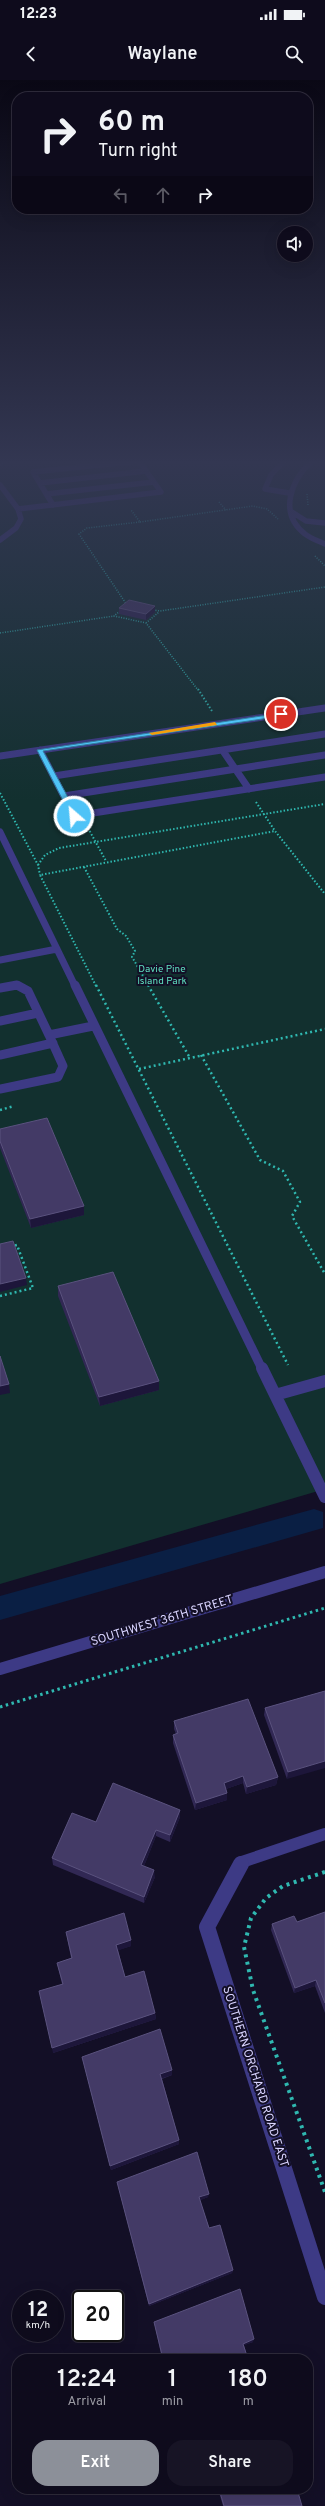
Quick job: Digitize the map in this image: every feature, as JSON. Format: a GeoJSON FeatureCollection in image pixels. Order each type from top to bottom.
{"type":"FeatureCollection","features":[{"type":"Feature","properties":{"kind":"street"},"geometry":{"type":"LineString","coordinates":[[0,756],[325,708]]}},
{"type":"Feature","properties":{"kind":"street"},"geometry":{"type":"LineString","coordinates":[[54,776],[325,734]]}},
{"type":"Feature","properties":{"kind":"street"},"geometry":{"type":"LineString","coordinates":[[40,750],[74,816],[325,777]]}},
{"type":"Feature","properties":{"kind":"street"},"geometry":{"type":"LineString","coordinates":[[223,751],[249,789]]}},
{"type":"Feature","properties":{"kind":"street"},"geometry":{"type":"LineString","coordinates":[[64,796],[325,755]]}},
{"type":"Feature","properties":{"kind":"street"},"geometry":{"type":"LineString","coordinates":[[0,834],[325,1497]]}},
{"type":"Feature","properties":{"kind":"street"},"geometry":{"type":"LineString","coordinates":[[0,949],[2,959],[57,949]]}},
{"type":"Feature","properties":{"kind":"street"},"geometry":{"type":"LineString","coordinates":[[0,988],[17,985],[28,991],[63,1066],[58,1077],[0,1090]]}},
{"type":"Feature","properties":{"kind":"street"},"geometry":{"type":"LineString","coordinates":[[0,1021],[38,1013]]}},
{"type":"Feature","properties":{"kind":"street"},"geometry":{"type":"LineString","coordinates":[[49,1035],[93,1026]]}},
{"type":"Feature","properties":{"kind":"street"},"geometry":{"type":"LineString","coordinates":[[0,1055],[53,1043]]}},
{"type":"Feature","properties":{"kind":"street"},"geometry":{"type":"LineString","coordinates":[[275,1395],[325,1381]]}},
{"type":"Feature","properties":{"kind":"street","name":"SOUTHWEST 36TH STREET"},"geometry":{"type":"LineString","coordinates":[[0,1669],[325,1572]]}},
{"type":"Feature","properties":{"kind":"street","name":"SOUTHERN ORCHARD ROAD EAST"},"geometry":{"type":"LineString","coordinates":[[325,1834],[242,1862],[207,1927],[325,2297]]}},
{"type":"Feature","properties":{"kind":"path"},"geometry":{"type":"LineString","coordinates":[[107,574],[128,604],[134,606]]}},
{"type":"Feature","properties":{"kind":"path"},"geometry":{"type":"LineString","coordinates":[[147,608],[160,611],[325,587]]}},
{"type":"Feature","properties":{"kind":"path"},"geometry":{"type":"LineString","coordinates":[[114,616],[128,604]]}},
{"type":"Feature","properties":{"kind":"path"},"geometry":{"type":"LineString","coordinates":[[146,622],[160,611]]}},
{"type":"Feature","properties":{"kind":"path"},"geometry":{"type":"LineString","coordinates":[[0,633],[114,616],[146,622],[197,688],[213,714]]}},
{"type":"Feature","properties":{"kind":"path"},"geometry":{"type":"LineString","coordinates":[[0,793],[38,865],[40,875],[288,1365]]}},
{"type":"Feature","properties":{"kind":"path"},"geometry":{"type":"LineString","coordinates":[[255,800],[275,831],[325,894]]}},
{"type":"Feature","properties":{"kind":"path"},"geometry":{"type":"LineString","coordinates":[[38,865],[45,855],[55,849],[325,804]]}},
{"type":"Feature","properties":{"kind":"path"},"geometry":{"type":"LineString","coordinates":[[86,825],[106,861]]}},
{"type":"Feature","properties":{"kind":"path"},"geometry":{"type":"LineString","coordinates":[[40,875],[106,861],[275,831]]}},
{"type":"Feature","properties":{"kind":"path"},"geometry":{"type":"LineString","coordinates":[[84,866],[117,929],[126,936],[135,951],[132,957],[190,1058]]}},
{"type":"Feature","properties":{"kind":"path"},"geometry":{"type":"LineString","coordinates":[[139,1069],[325,1029]]}},
{"type":"Feature","properties":{"kind":"path"},"geometry":{"type":"LineString","coordinates":[[201,1055],[260,1160],[283,1171],[300,1202],[292,1216],[325,1274]]}},
{"type":"Feature","properties":{"kind":"path"},"geometry":{"type":"LineString","coordinates":[[0,1110],[14,1106]]}},
{"type":"Feature","properties":{"kind":"path"},"geometry":{"type":"LineString","coordinates":[[0,1296],[33,1288],[17,1245],[6,1247]]}},
{"type":"Feature","properties":{"kind":"path"},"geometry":{"type":"LineString","coordinates":[[0,1707],[325,1608]]}},
{"type":"Feature","properties":{"kind":"path"},"geometry":{"type":"LineString","coordinates":[[325,1872],[278,1889],[263,1900],[252,1917],[244,1941],[246,1966],[253,1990],[325,2192]]}},
{"type":"Feature","properties":{"kind":"green space","name":"Davie Pine Island Park"},"geometry":{"type":"Polygon","coordinates":[[[0,574],[325,574],[325,1489],[0,1584],[0,574]]]}},
{"type":"Feature","properties":{"kind":"building"},"geometry":{"type":"Polygon","coordinates":[[[129,600],[155,606],[146,614],[119,608],[129,600]]]}},
{"type":"Feature","properties":{"kind":"building"},"geometry":{"type":"Polygon","coordinates":[[[47,1118],[84,1206],[30,1219],[0,1141],[0,1129],[47,1118]]]}},
{"type":"Feature","properties":{"kind":"building"},"geometry":{"type":"Polygon","coordinates":[[[13,1241],[26,1278],[0,1284],[0,1244],[13,1241]]]}},
{"type":"Feature","properties":{"kind":"building"},"geometry":{"type":"Polygon","coordinates":[[[113,1272],[159,1381],[99,1397],[58,1286],[113,1272]]]}},
{"type":"Feature","properties":{"kind":"building"},"geometry":{"type":"Polygon","coordinates":[[[0,1356],[9,1384],[0,1386],[0,1356]]]}},
{"type":"Feature","properties":{"kind":"building"},"geometry":{"type":"Polygon","coordinates":[[[325,1691],[325,1761],[288,1772],[265,1708],[325,1691]]]}},
{"type":"Feature","properties":{"kind":"building"},"geometry":{"type":"Polygon","coordinates":[[[248,1699],[278,1777],[247,1787],[243,1776],[224,1783],[227,1793],[196,1803],[173,1735],[178,1733],[174,1721],[248,1699]]]}},
{"type":"Feature","properties":{"kind":"building"},"geometry":{"type":"Polygon","coordinates":[[[113,1783],[180,1810],[170,1835],[156,1830],[141,1865],[154,1870],[144,1897],[52,1858],[72,1813],[96,1822],[113,1783]]]}},
{"type":"Feature","properties":{"kind":"building"},"geometry":{"type":"Polygon","coordinates":[[[325,1912],[325,2003],[316,1980],[295,1988],[272,1924],[294,1916],[297,1922],[325,1912]]]}},
{"type":"Feature","properties":{"kind":"building"},"geometry":{"type":"Polygon","coordinates":[[[124,1913],[131,1940],[116,1945],[125,1977],[144,1971],[155,2013],[52,2048],[39,1991],[63,1984],[57,1963],[72,1958],[66,1932],[124,1913]]]}},
{"type":"Feature","properties":{"kind":"building"},"geometry":{"type":"Polygon","coordinates":[[[160,2029],[172,2070],[160,2074],[179,2140],[110,2166],[82,2057],[160,2029]]]}},
{"type":"Feature","properties":{"kind":"building"},"geometry":{"type":"Polygon","coordinates":[[[197,2152],[209,2194],[199,2197],[209,2228],[220,2225],[233,2270],[149,2304],[117,2182],[197,2152]]]}},
{"type":"Feature","properties":{"kind":"building"},"geometry":{"type":"Polygon","coordinates":[[[240,2289],[254,2339],[243,2344],[246,2354],[162,2354],[154,2322],[240,2289]]]}},
{"type":"Feature","properties":{"kind":"building"},"geometry":{"type":"Polygon","coordinates":[[[220,2494],[298,2494],[302,2506],[224,2506],[220,2494]]]}},
{"type":"Feature","properties":{"kind":"waterway"},"geometry":{"type":"LineString","coordinates":[[0,1608],[314,1520]]}},
{"type":"Feature","properties":{"kind":"slow traffic"},"geometry":{"type":"LineString","coordinates":[[152,733],[215,724]]}},
{"type":"Feature","properties":{"kind":"route"},"geometry":{"type":"LineString","coordinates":[[74,816],[40,750],[281,714]]}}]}
